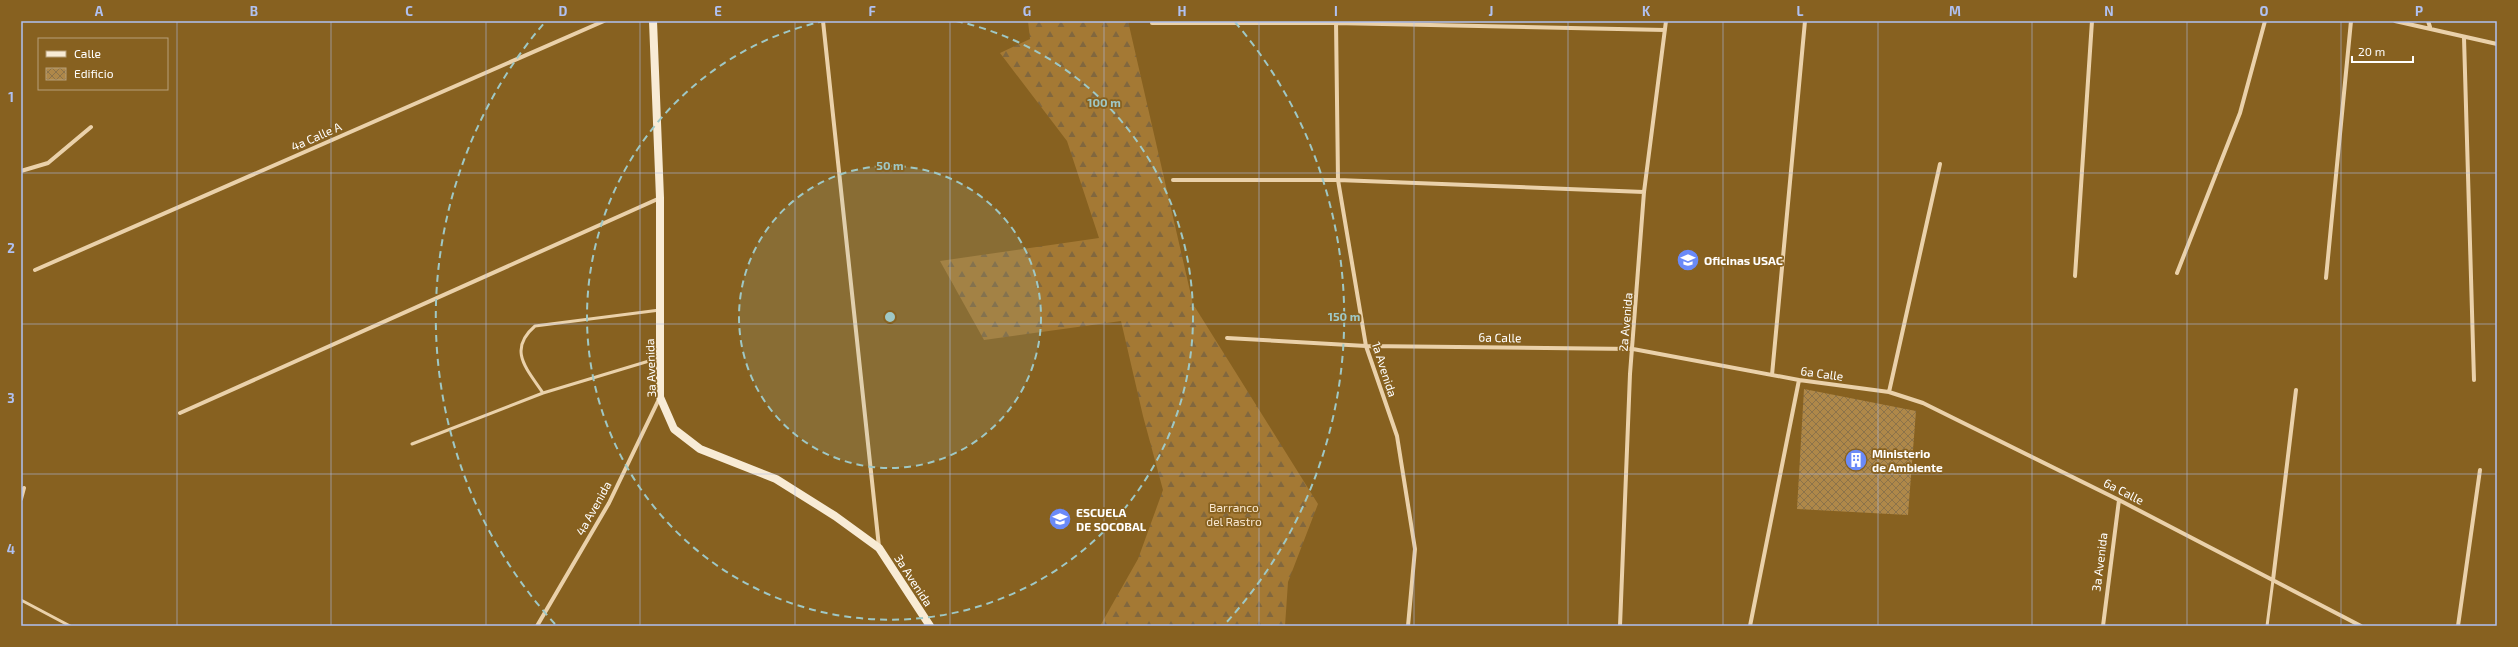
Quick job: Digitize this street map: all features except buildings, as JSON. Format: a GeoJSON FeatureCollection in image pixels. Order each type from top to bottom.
{"type":"FeatureCollection","features":[{"type":"Feature","properties":{"kind":"main road","name":"3a Avenida"},"geometry":{"type":"LineString","coordinates":[[653,21],[660,198],[660,397],[674,429],[700,449],[776,479],[835,516],[879,548],[930,626]]}},
{"type":"Feature","properties":{"kind":"street","name":"4a Calle A"},"geometry":{"type":"LineString","coordinates":[[35,270],[604,21]]}},
{"type":"Feature","properties":{"kind":"street"},"geometry":{"type":"LineString","coordinates":[[822,21],[879,548]]}},
{"type":"Feature","properties":{"kind":"street","name":"2a Avenida"},"geometry":{"type":"LineString","coordinates":[[1620,626],[1630,374],[1644,192],[1666,21]]}},
{"type":"Feature","properties":{"kind":"street"},"geometry":{"type":"LineString","coordinates":[[1772,375],[1805,21]]}},
{"type":"Feature","properties":{"kind":"street"},"geometry":{"type":"LineString","coordinates":[[2075,276],[2092,21]]}},
{"type":"Feature","properties":{"kind":"street"},"geometry":{"type":"LineString","coordinates":[[2177,273],[2240,113],[2265,21]]}},
{"type":"Feature","properties":{"kind":"street"},"geometry":{"type":"LineString","coordinates":[[2326,278],[2351,21]]}},
{"type":"Feature","properties":{"kind":"street"},"geometry":{"type":"LineString","coordinates":[[2395,21],[2430,27],[2464,38],[2497,44]]}},
{"type":"Feature","properties":{"kind":"street"},"geometry":{"type":"LineString","coordinates":[[2428,21],[2430,27]]}},
{"type":"Feature","properties":{"kind":"street"},"geometry":{"type":"LineString","coordinates":[[1152,23],[1335,22],[1665,30]]}},
{"type":"Feature","properties":{"kind":"street","name":"1a Avenida"},"geometry":{"type":"LineString","coordinates":[[1335,22],[1338,180],[1366,346],[1397,436],[1415,549],[1408,626]]}},
{"type":"Feature","properties":{"kind":"street"},"geometry":{"type":"LineString","coordinates":[[2464,38],[2474,380]]}},
{"type":"Feature","properties":{"kind":"street"},"geometry":{"type":"LineString","coordinates":[[21,171],[48,163],[91,128]]}},
{"type":"Feature","properties":{"kind":"street"},"geometry":{"type":"LineString","coordinates":[[1889,392],[1940,164]]}},
{"type":"Feature","properties":{"kind":"street"},"geometry":{"type":"LineString","coordinates":[[1173,180],[1338,180],[1644,192]]}},
{"type":"Feature","properties":{"kind":"street"},"geometry":{"type":"LineString","coordinates":[[180,413],[660,198]]}},
{"type":"Feature","properties":{"kind":"street","name":"6a Calle"},"geometry":{"type":"LineString","coordinates":[[1227,338],[1366,346],[1633,349],[1799,380],[1889,392],[1923,403],[2119,500],[2361,626]]}},
{"type":"Feature","properties":{"kind":"street"},"geometry":{"type":"LineString","coordinates":[[1750,626],[1799,380]]}},
{"type":"Feature","properties":{"kind":"street"},"geometry":{"type":"LineString","coordinates":[[2273,580],[2296,390]]}},
{"type":"Feature","properties":{"kind":"street","name":"4a Avenida"},"geometry":{"type":"LineString","coordinates":[[537,626],[608,503],[660,397]]}},
{"type":"Feature","properties":{"kind":"street"},"geometry":{"type":"LineString","coordinates":[[2458,626],[2480,470]]}},
{"type":"Feature","properties":{"kind":"street"},"geometry":{"type":"LineString","coordinates":[[21,499],[24,488]]}},
{"type":"Feature","properties":{"kind":"street","name":"3a Avenida"},"geometry":{"type":"LineString","coordinates":[[2103,626],[2119,500]]}},
{"type":"Feature","properties":{"kind":"lane"},"geometry":{"type":"LineString","coordinates":[[543,393],[522,362],[520,345],[525,334],[535,326],[661,310]]}},
{"type":"Feature","properties":{"kind":"lane"},"geometry":{"type":"LineString","coordinates":[[412,444],[543,393],[660,358]]}},
{"type":"Feature","properties":{"kind":"lane"},"geometry":{"type":"LineString","coordinates":[[2267,626],[2273,580]]}},
{"type":"Feature","properties":{"kind":"lane"},"geometry":{"type":"LineString","coordinates":[[21,600],[70,626]]}},
{"type":"Feature","properties":{"kind":"green space","name":"Barranco del Rastro"},"geometry":{"type":"Polygon","coordinates":[[[1028,21],[1128,21],[1193,304],[1318,504],[1288,582],[1285,626],[1100,626],[1138,559],[1163,490],[1143,416],[1121,321],[984,340],[940,261],[1099,238],[1067,141],[1000,53],[1030,39],[1028,21]]]}},
{"type":"Feature","properties":{"kind":"place","name":"Oficinas USAC"},"geometry":{"type":"Point","coordinates":[1688,260]}},
{"type":"Feature","properties":{"kind":"place","name":"Ministerio de Ambiente"},"geometry":{"type":"Point","coordinates":[1856,460]}},
{"type":"Feature","properties":{"kind":"place","name":"ESCUELA DE SOCOBAL"},"geometry":{"type":"Point","coordinates":[1060,519]}}]}
